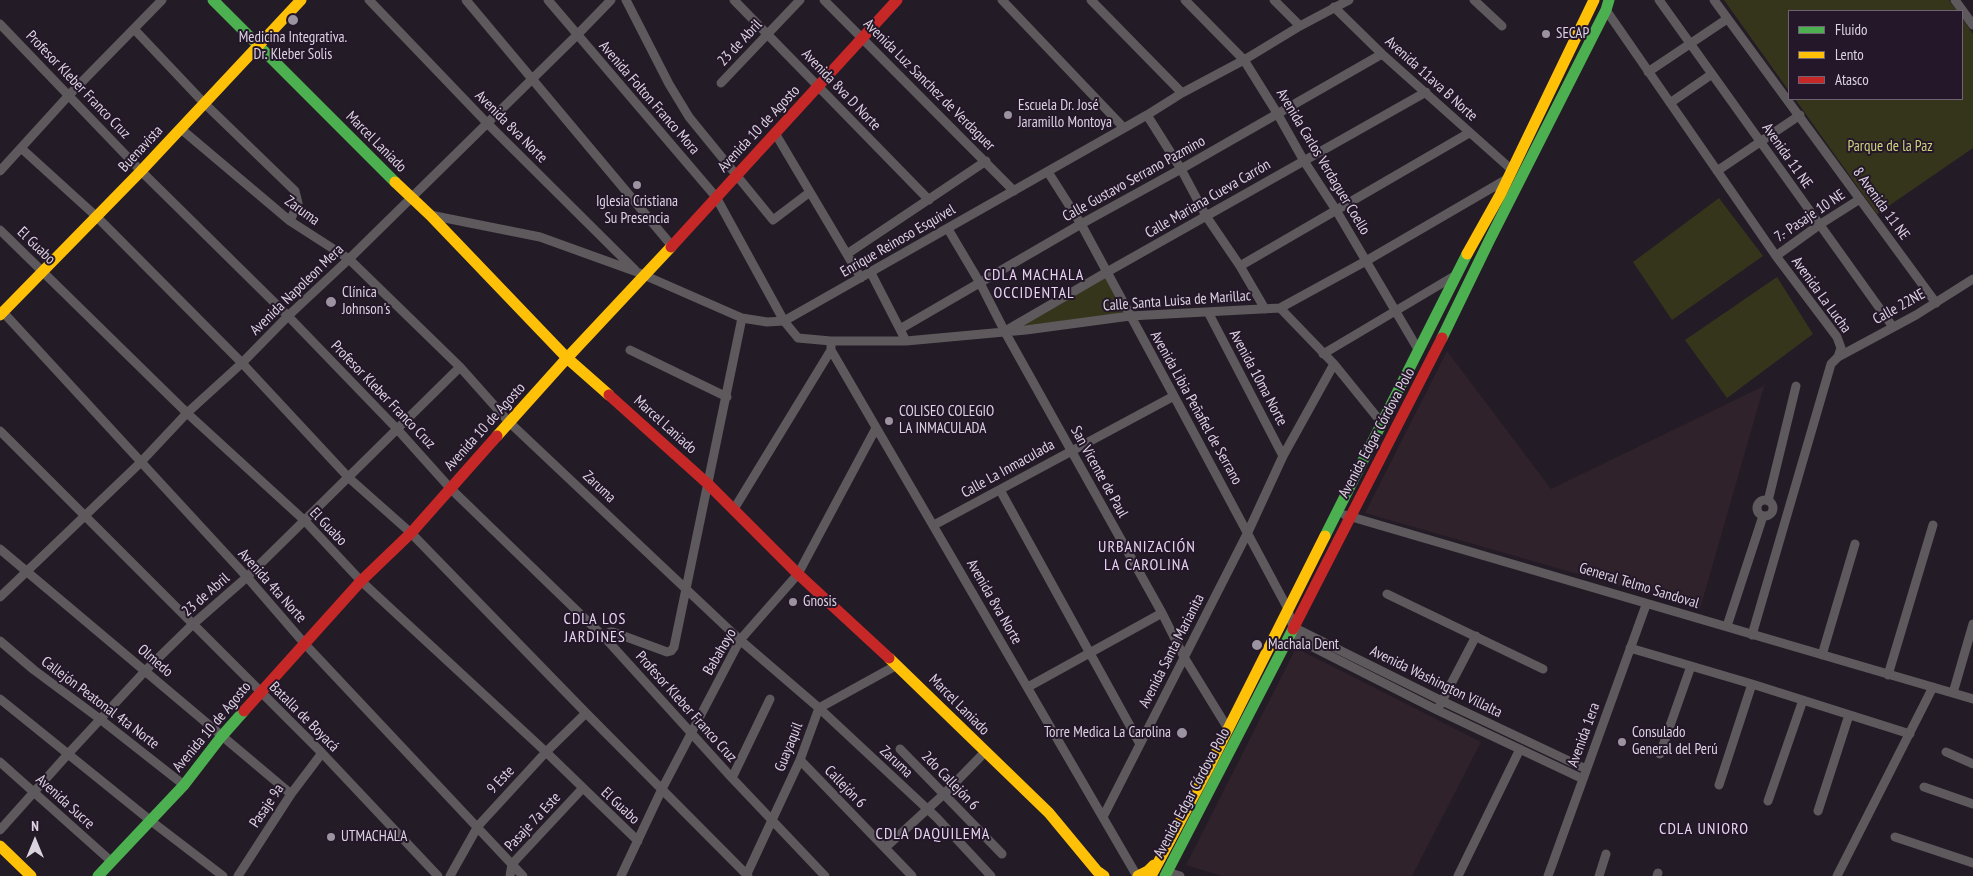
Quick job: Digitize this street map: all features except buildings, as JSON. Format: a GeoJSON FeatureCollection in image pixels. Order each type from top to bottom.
{"type":"FeatureCollection","features":[{"type":"Feature","properties":{"kind":"street"},"geometry":{"type":"LineString","coordinates":[[0,171],[70,94],[162,0]]}},
{"type":"Feature","properties":{"kind":"street","name":"Marcel Laniado"},"geometry":{"type":"LineString","coordinates":[[214,0],[411,198],[430,214],[568,358],[708,484],[798,574],[897,665],[1049,813],[1101,873],[1116,876]]}},
{"type":"Feature","properties":{"kind":"street","name":"Buenavista"},"geometry":{"type":"LineString","coordinates":[[1,313],[142,171],[301,0]]}},
{"type":"Feature","properties":{"kind":"street","name":"Avenida 8va Norte"},"geometry":{"type":"LineString","coordinates":[[369,0],[488,123],[641,274]]}},
{"type":"Feature","properties":{"kind":"street"},"geometry":{"type":"LineString","coordinates":[[466,0],[672,246]]}},
{"type":"Feature","properties":{"kind":"street","name":"Avenida Folton Franco Mora"},"geometry":{"type":"LineString","coordinates":[[548,0],[716,197],[784,321]]}},
{"type":"Feature","properties":{"kind":"street","name":"Avenida Napoleon Mera"},"geometry":{"type":"LineString","coordinates":[[0,597],[140,463],[187,413],[242,363],[288,316],[349,259],[611,0]]}},
{"type":"Feature","properties":{"kind":"street"},"geometry":{"type":"LineString","coordinates":[[626,0],[669,84],[689,116],[772,220],[810,192]]}},
{"type":"Feature","properties":{"kind":"street","name":"Avenida 8va D Norte"},"geometry":{"type":"LineString","coordinates":[[734,0],[929,200]]}},
{"type":"Feature","properties":{"kind":"street","name":"23 de Abril"},"geometry":{"type":"LineString","coordinates":[[722,83],[800,0]]}},
{"type":"Feature","properties":{"kind":"street","name":"Avenida Luz Sanchez de Verdaguer"},"geometry":{"type":"LineString","coordinates":[[824,0],[1014,191]]}},
{"type":"Feature","properties":{"kind":"street","name":"Avenida 10 de Agosto"},"geometry":{"type":"LineString","coordinates":[[98,876],[184,785],[221,737],[304,643],[361,581],[411,532],[641,274],[672,246],[897,0]]}},
{"type":"Feature","properties":{"kind":"street"},"geometry":{"type":"LineString","coordinates":[[1002,0],[1124,128]]}},
{"type":"Feature","properties":{"kind":"street"},"geometry":{"type":"LineString","coordinates":[[1091,0],[1182,93]]}},
{"type":"Feature","properties":{"kind":"street","name":"Avenida Carlos Verdaguer Coello"},"geometry":{"type":"LineString","coordinates":[[1186,0],[1244,60],[1304,161],[1336,210],[1419,352]]}},
{"type":"Feature","properties":{"kind":"street"},"geometry":{"type":"LineString","coordinates":[[1274,0],[1300,26]]}},
{"type":"Feature","properties":{"kind":"street","name":"Enrique Reinoso Esquivel"},"geometry":{"type":"LineString","coordinates":[[430,214],[540,237],[641,274],[742,318],[767,322],[784,321],[1048,172],[1182,93],[1349,0]]}},
{"type":"Feature","properties":{"kind":"street"},"geometry":{"type":"LineString","coordinates":[[1474,0],[1502,26]]}},
{"type":"Feature","properties":{"kind":"street","name":"Avenida Edgar Córdova Polo"},"geometry":{"type":"LineString","coordinates":[[1151,876],[1206,771],[1287,607],[1367,454],[1381,422],[1419,352],[1456,275],[1510,174],[1594,0]]}},
{"type":"Feature","properties":{"kind":"street","name":"Avenida 11 NE"},"geometry":{"type":"LineString","coordinates":[[1659,0],[1893,327]]}},
{"type":"Feature","properties":{"kind":"street","name":"8 Avenida 11 NE"},"geometry":{"type":"LineString","coordinates":[[1714,0],[1788,99]]}},
{"type":"Feature","properties":{"kind":"street","name":"Avenida Edgar Córdova Polo"},"geometry":{"type":"LineString","coordinates":[[1166,874],[1428,368],[1488,241],[1607,5]]}},
{"type":"Feature","properties":{"kind":"street","name":"Avenida La Lucha"},"geometry":{"type":"LineString","coordinates":[[1607,5],[1648,72],[1776,256],[1836,337],[1841,348],[1838,357],[1831,364],[1752,635]]}},
{"type":"Feature","properties":{"kind":"street","name":"Avenida 11ava B Norte"},"geometry":{"type":"LineString","coordinates":[[1334,7],[1382,54],[1426,92],[1510,174]]}},
{"type":"Feature","properties":{"kind":"street"},"geometry":{"type":"LineString","coordinates":[[1963,11],[1973,25]]}},
{"type":"Feature","properties":{"kind":"street"},"geometry":{"type":"LineString","coordinates":[[1648,72],[1727,19]]}},
{"type":"Feature","properties":{"kind":"street","name":"Profesor Kleber Franco Cruz"},"geometry":{"type":"LineString","coordinates":[[0,24],[70,94],[142,171],[288,316],[398,430],[450,488],[606,639],[732,778],[825,876]]}},
{"type":"Feature","properties":{"kind":"street"},"geometry":{"type":"LineString","coordinates":[[134,29],[204,103],[295,191],[298,203],[290,221]]}},
{"type":"Feature","properties":{"kind":"street","name":"Calle Gustavo Serrano Pazmino"},"geometry":{"type":"LineString","coordinates":[[900,329],[1081,224],[1181,170],[1382,54]]}},
{"type":"Feature","properties":{"kind":"street"},"geometry":{"type":"LineString","coordinates":[[1670,103],[1712,74]]}},
{"type":"Feature","properties":{"kind":"street","name":"Calle Mariana Cueva Carrón"},"geometry":{"type":"LineString","coordinates":[[1005,332],[1107,272],[1426,92]]}},
{"type":"Feature","properties":{"kind":"street","name":"8 Avenida 11 NE"},"geometry":{"type":"LineString","coordinates":[[1789,100],[1936,303]]}},
{"type":"Feature","properties":{"kind":"street"},"geometry":{"type":"LineString","coordinates":[[1147,115],[1181,170],[1206,216],[1240,266],[1265,309]]}},
{"type":"Feature","properties":{"kind":"street"},"geometry":{"type":"LineString","coordinates":[[1717,171],[1800,115]]}},
{"type":"Feature","properties":{"kind":"street","name":"Zaruma"},"geometry":{"type":"LineString","coordinates":[[180,129],[290,221],[349,259],[460,367],[509,422],[740,640],[819,708],[937,818],[991,876]]}},
{"type":"Feature","properties":{"kind":"street"},"geometry":{"type":"LineString","coordinates":[[775,133],[861,278]]}},
{"type":"Feature","properties":{"kind":"street"},"geometry":{"type":"LineString","coordinates":[[1240,266],[1469,133]]}},
{"type":"Feature","properties":{"kind":"street"},"geometry":{"type":"LineString","coordinates":[[21,148],[97,217],[242,363],[349,478],[411,532],[586,713],[747,875]]}},
{"type":"Feature","properties":{"kind":"street"},"geometry":{"type":"LineString","coordinates":[[847,254],[986,161]]}},
{"type":"Feature","properties":{"kind":"street","name":"Avenida Libia Peñafiel de Serrano"},"geometry":{"type":"LineString","coordinates":[[1048,172],[1081,224],[1287,607]]}},
{"type":"Feature","properties":{"kind":"street"},"geometry":{"type":"LineString","coordinates":[[1381,422],[1334,364],[1280,308],[1366,261],[1510,174]]}},
{"type":"Feature","properties":{"kind":"street","name":"7.- Pasaje 10 NE"},"geometry":{"type":"LineString","coordinates":[[1776,256],[1819,225],[1860,199]]}},
{"type":"Feature","properties":{"kind":"street","name":"San Vicente de Paul"},"geometry":{"type":"LineString","coordinates":[[948,229],[980,283],[1005,332],[1162,612],[1184,657],[1227,728]]}},
{"type":"Feature","properties":{"kind":"street","name":"El Guabo"},"geometry":{"type":"LineString","coordinates":[[0,230],[187,413],[305,521],[361,581],[546,752],[582,789],[638,841]]}},
{"type":"Feature","properties":{"kind":"street"},"geometry":{"type":"LineString","coordinates":[[871,273],[906,341]]}},
{"type":"Feature","properties":{"kind":"street"},"geometry":{"type":"LineString","coordinates":[[1323,354],[1456,275]]}},
{"type":"Feature","properties":{"kind":"street","name":"Calle 22NE"},"geometry":{"type":"LineString","coordinates":[[1838,357],[1936,303],[1973,279]]}},
{"type":"Feature","properties":{"kind":"street","name":"Calle Santa Luisa de Marillac"},"geometry":{"type":"LineString","coordinates":[[784,321],[798,338],[831,341],[906,341],[1005,332],[1130,316],[1280,308]]}},
{"type":"Feature","properties":{"kind":"street","name":"Avenida 10ma Norte"},"geometry":{"type":"LineString","coordinates":[[1208,312],[1283,456]]}},
{"type":"Feature","properties":{"kind":"street","name":"Avenida 4ta Norte"},"geometry":{"type":"LineString","coordinates":[[1,313],[247,578],[304,643],[523,876]]}},
{"type":"Feature","properties":{"kind":"street"},"geometry":{"type":"LineString","coordinates":[[606,639],[610,632],[613,632],[666,652],[671,651],[674,647],[742,318]]}},
{"type":"Feature","properties":{"kind":"street"},"geometry":{"type":"LineString","coordinates":[[734,509],[830,350],[831,341]]}},
{"type":"Feature","properties":{"kind":"street"},"geometry":{"type":"LineString","coordinates":[[630,350],[727,397]]}},
{"type":"Feature","properties":{"kind":"street","name":"Avenida 8va Norte"},"geometry":{"type":"LineString","coordinates":[[830,350],[934,525],[1137,876]]}},
{"type":"Feature","properties":{"kind":"street","name":"Avenida Santa Marianita"},"geometry":{"type":"LineString","coordinates":[[1103,817],[1248,532],[1283,456],[1334,364]]}},
{"type":"Feature","properties":{"kind":"street","name":"23 de Abril"},"geometry":{"type":"LineString","coordinates":[[0,830],[146,670],[192,625],[247,578],[460,367]]}},
{"type":"Feature","properties":{"kind":"street"},"geometry":{"type":"LineString","coordinates":[[1727,626],[1763,516],[1769,516],[1773,511],[1772,505],[1768,501],[1796,386]]}},
{"type":"Feature","properties":{"kind":"street","name":"Calle La Inmaculada"},"geometry":{"type":"LineString","coordinates":[[934,525],[1174,396]]}},
{"type":"Feature","properties":{"kind":"street","name":"Babahoyo"},"geometry":{"type":"LineString","coordinates":[[621,876],[662,789],[740,640],[798,574],[876,428]]}},
{"type":"Feature","properties":{"kind":"street","name":"Batalla de Boyacá"},"geometry":{"type":"LineString","coordinates":[[0,431],[322,753],[438,876]]}},
{"type":"Feature","properties":{"kind":"street"},"geometry":{"type":"LineString","coordinates":[[1000,490],[1140,744]]}},
{"type":"Feature","properties":{"kind":"street","name":"General Telmo Sandoval"},"geometry":{"type":"LineString","coordinates":[[1336,513],[1552,574],[1646,604],[1973,699]]}},
{"type":"Feature","properties":{"kind":"street"},"geometry":{"type":"LineString","coordinates":[[1888,674],[1932,526]]}},
{"type":"Feature","properties":{"kind":"street"},"geometry":{"type":"LineString","coordinates":[[1822,655],[1855,544]]}},
{"type":"Feature","properties":{"kind":"street","name":"Olmedo"},"geometry":{"type":"LineString","coordinates":[[0,549],[291,794]]}},
{"type":"Feature","properties":{"kind":"street"},"geometry":{"type":"LineString","coordinates":[[1387,594],[1543,669]]}},
{"type":"Feature","properties":{"kind":"street","name":"Avenida 1era"},"geometry":{"type":"LineString","coordinates":[[1548,876],[1646,604]]}},
{"type":"Feature","properties":{"kind":"street"},"geometry":{"type":"LineString","coordinates":[[1287,607],[1291,631]]}},
{"type":"Feature","properties":{"kind":"street"},"geometry":{"type":"LineString","coordinates":[[1028,687],[1162,612]]}},
{"type":"Feature","properties":{"kind":"street"},"geometry":{"type":"LineString","coordinates":[[1953,693],[1973,624]]}},
{"type":"Feature","properties":{"kind":"street","name":"Avenida Washington Villalta"},"geometry":{"type":"LineString","coordinates":[[1291,631],[1586,769]]}},
{"type":"Feature","properties":{"kind":"street","name":"Avenida Washington Villalta"},"geometry":{"type":"LineString","coordinates":[[1291,631],[1437,710],[1583,779]]}},
{"type":"Feature","properties":{"kind":"street"},"geometry":{"type":"LineString","coordinates":[[1437,710],[1476,636]]}},
{"type":"Feature","properties":{"kind":"street","name":"Callejón Peatonal 4ta Norte"},"geometry":{"type":"LineString","coordinates":[[0,641],[34,670],[184,785]]}},
{"type":"Feature","properties":{"kind":"street"},"geometry":{"type":"LineString","coordinates":[[1630,648],[1910,734]]}},
{"type":"Feature","properties":{"kind":"street","name":"Guayaquil"},"geometry":{"type":"LineString","coordinates":[[747,875],[800,760],[819,708],[897,665]]}},
{"type":"Feature","properties":{"kind":"street"},"geometry":{"type":"LineString","coordinates":[[1660,754],[1691,666]]}},
{"type":"Feature","properties":{"kind":"street"},"geometry":{"type":"LineString","coordinates":[[1719,784],[1752,684]]}},
{"type":"Feature","properties":{"kind":"street"},"geometry":{"type":"LineString","coordinates":[[1837,876],[1933,688]]}},
{"type":"Feature","properties":{"kind":"street"},"geometry":{"type":"LineString","coordinates":[[732,778],[770,699]]}},
{"type":"Feature","properties":{"kind":"street"},"geometry":{"type":"LineString","coordinates":[[0,700],[223,876]]}},
{"type":"Feature","properties":{"kind":"street"},"geometry":{"type":"LineString","coordinates":[[1768,801],[1803,700]]}},
{"type":"Feature","properties":{"kind":"street","name":"9 Este"},"geometry":{"type":"LineString","coordinates":[[450,876],[478,826],[546,752],[586,713]]}},
{"type":"Feature","properties":{"kind":"street"},"geometry":{"type":"LineString","coordinates":[[1818,811],[1849,715]]}},
{"type":"Feature","properties":{"kind":"street","name":"2do Callejón 6"},"geometry":{"type":"LineString","coordinates":[[900,749],[1002,854]]}},
{"type":"Feature","properties":{"kind":"street"},"geometry":{"type":"LineString","coordinates":[[1458,876],[1520,749]]}},
{"type":"Feature","properties":{"kind":"street"},"geometry":{"type":"LineString","coordinates":[[885,848],[944,794],[985,752]]}},
{"type":"Feature","properties":{"kind":"street"},"geometry":{"type":"LineString","coordinates":[[1946,752],[1973,764]]}},
{"type":"Feature","properties":{"kind":"street","name":"Pasaje 9a"},"geometry":{"type":"LineString","coordinates":[[238,876],[291,794],[322,753]]}},
{"type":"Feature","properties":{"kind":"street","name":"Callejón 6"},"geometry":{"type":"LineString","coordinates":[[800,760],[885,848],[907,874]]}},
{"type":"Feature","properties":{"kind":"street","name":"Avenida Sucre"},"geometry":{"type":"LineString","coordinates":[[0,762],[112,862]]}},
{"type":"Feature","properties":{"kind":"street"},"geometry":{"type":"LineString","coordinates":[[1924,787],[1973,804]]}},
{"type":"Feature","properties":{"kind":"street","name":"Pasaje 7a Este"},"geometry":{"type":"LineString","coordinates":[[510,876],[512,864],[582,789]]}},
{"type":"Feature","properties":{"kind":"street"},"geometry":{"type":"LineString","coordinates":[[1895,837],[1973,863]]}},
{"type":"Feature","properties":{"kind":"street"},"geometry":{"type":"LineString","coordinates":[[0,846],[31,876]]}},
{"type":"Feature","properties":{"kind":"street"},"geometry":{"type":"LineString","coordinates":[[1599,876],[1606,854]]}},
{"type":"Feature","properties":{"kind":"street"},"geometry":{"type":"LineString","coordinates":[[1137,876],[1148,871],[1160,858]]}},
{"type":"Feature","properties":{"kind":"street"},"geometry":{"type":"LineString","coordinates":[[1166,874],[1180,876]]}},
{"type":"Feature","properties":{"kind":"shaded area"},"geometry":{"type":"Polygon","coordinates":[[[1447,351],[1551,489],[1764,386],[1700,609],[1365,513],[1447,351]]]}},
{"type":"Feature","properties":{"kind":"shaded area"},"geometry":{"type":"Polygon","coordinates":[[[1296,648],[1481,742],[1412,876],[1222,876],[1186,865],[1296,648]]]}},
{"type":"Feature","properties":{"kind":"green space"},"geometry":{"type":"Polygon","coordinates":[[[1724,0],[1949,0],[1956,10],[1788,10],[1788,90],[1724,0]]]}},
{"type":"Feature","properties":{"kind":"green space","name":"Parque de la Paz"},"geometry":{"type":"Polygon","coordinates":[[[1963,19],[1973,34],[1973,148],[1877,214],[1796,100],[1963,100],[1963,19]]]}},
{"type":"Feature","properties":{"kind":"green space"},"geometry":{"type":"Polygon","coordinates":[[[1719,198],[1763,256],[1672,320],[1633,262],[1719,198]]]}},
{"type":"Feature","properties":{"kind":"green space"},"geometry":{"type":"Polygon","coordinates":[[[1110,275],[1135,320],[1008,333],[1110,275]]]}},
{"type":"Feature","properties":{"kind":"green space"},"geometry":{"type":"Polygon","coordinates":[[[1777,277],[1813,334],[1727,398],[1685,340],[1777,277]]]}},
{"type":"Feature","properties":{"kind":"traffic: fast"},"geometry":{"type":"LineString","coordinates":[[213,0],[395,182]]}},
{"type":"Feature","properties":{"kind":"traffic: fast"},"geometry":{"type":"LineString","coordinates":[[1442,338],[1606,10],[1609,0]]}},
{"type":"Feature","properties":{"kind":"traffic: fast"},"geometry":{"type":"LineString","coordinates":[[1325,536],[1467,254]]}},
{"type":"Feature","properties":{"kind":"traffic: fast"},"geometry":{"type":"LineString","coordinates":[[1165,876],[1293,629]]}},
{"type":"Feature","properties":{"kind":"traffic: fast"},"geometry":{"type":"LineString","coordinates":[[98,876],[184,785],[244,711]]}},
{"type":"Feature","properties":{"kind":"traffic: slow"},"geometry":{"type":"LineString","coordinates":[[0,315],[141,171],[301,0]]}},
{"type":"Feature","properties":{"kind":"traffic: slow"},"geometry":{"type":"LineString","coordinates":[[1467,254],[1500,195],[1594,0]]}},
{"type":"Feature","properties":{"kind":"traffic: slow"},"geometry":{"type":"LineString","coordinates":[[395,182],[430,215],[567,358],[609,395]]}},
{"type":"Feature","properties":{"kind":"traffic: slow"},"geometry":{"type":"LineString","coordinates":[[497,436],[671,247]]}},
{"type":"Feature","properties":{"kind":"traffic: slow"},"geometry":{"type":"LineString","coordinates":[[1151,876],[1207,771],[1325,536]]}},
{"type":"Feature","properties":{"kind":"traffic: slow"},"geometry":{"type":"LineString","coordinates":[[889,658],[1049,813],[1097,871],[1104,876]]}},
{"type":"Feature","properties":{"kind":"traffic: slow"},"geometry":{"type":"LineString","coordinates":[[0,846],[31,876]]}},
{"type":"Feature","properties":{"kind":"traffic: slow"},"geometry":{"type":"LineString","coordinates":[[1138,876],[1148,871],[1154,865]]}},
{"type":"Feature","properties":{"kind":"traffic: jam"},"geometry":{"type":"LineString","coordinates":[[671,247],[897,0]]}},
{"type":"Feature","properties":{"kind":"traffic: jam"},"geometry":{"type":"LineString","coordinates":[[1293,629],[1442,338]]}},
{"type":"Feature","properties":{"kind":"traffic: jam"},"geometry":{"type":"LineString","coordinates":[[609,395],[708,484],[798,574],[889,658]]}},
{"type":"Feature","properties":{"kind":"traffic: jam"},"geometry":{"type":"LineString","coordinates":[[244,711],[361,581],[411,533],[497,436]]}},
{"type":"Feature","properties":{"kind":"place","name":"Medicina Integrativa. Dr. Kleber Solis"},"geometry":{"type":"Point","coordinates":[293,20]}},
{"type":"Feature","properties":{"kind":"place","name":"SECAP"},"geometry":{"type":"Point","coordinates":[1546,34]}},
{"type":"Feature","properties":{"kind":"place","name":"Escuela Dr. José Jaramillo Montoya"},"geometry":{"type":"Point","coordinates":[1008,115]}},
{"type":"Feature","properties":{"kind":"place","name":"Iglesia Cristiana Su Presencia"},"geometry":{"type":"Point","coordinates":[637,185]}},
{"type":"Feature","properties":{"kind":"place","name":"Clínica Johnson's"},"geometry":{"type":"Point","coordinates":[331,302]}},
{"type":"Feature","properties":{"kind":"place","name":"COLISEO COLEGIO LA INMACULADA"},"geometry":{"type":"Point","coordinates":[889,421]}},
{"type":"Feature","properties":{"kind":"place","name":"Gnosis"},"geometry":{"type":"Point","coordinates":[793,602]}},
{"type":"Feature","properties":{"kind":"place","name":"Machala Dent"},"geometry":{"type":"Point","coordinates":[1257,645]}},
{"type":"Feature","properties":{"kind":"place","name":"Torre Medica La Carolina"},"geometry":{"type":"Point","coordinates":[1182,733]}},
{"type":"Feature","properties":{"kind":"place","name":"Consulado General del Perú"},"geometry":{"type":"Point","coordinates":[1622,742]}},
{"type":"Feature","properties":{"kind":"place","name":"UTMACHALA"},"geometry":{"type":"Point","coordinates":[331,837]}},
{"type":"Feature","properties":{"kind":"district","name":"CDLA MACHALA OCCIDENTAL"},"geometry":{"type":"Point","coordinates":[1034,284]}},
{"type":"Feature","properties":{"kind":"district","name":"URBANIZACIÓN LA CAROLINA"},"geometry":{"type":"Point","coordinates":[1147,556]}},
{"type":"Feature","properties":{"kind":"district","name":"CDLA LOS JARDINES"},"geometry":{"type":"Point","coordinates":[595,628]}},
{"type":"Feature","properties":{"kind":"district","name":"CDLA UNIORO"},"geometry":{"type":"Point","coordinates":[1704,829]}},
{"type":"Feature","properties":{"kind":"district","name":"CDLA DAQUILEMA"},"geometry":{"type":"Point","coordinates":[933,834]}}]}
